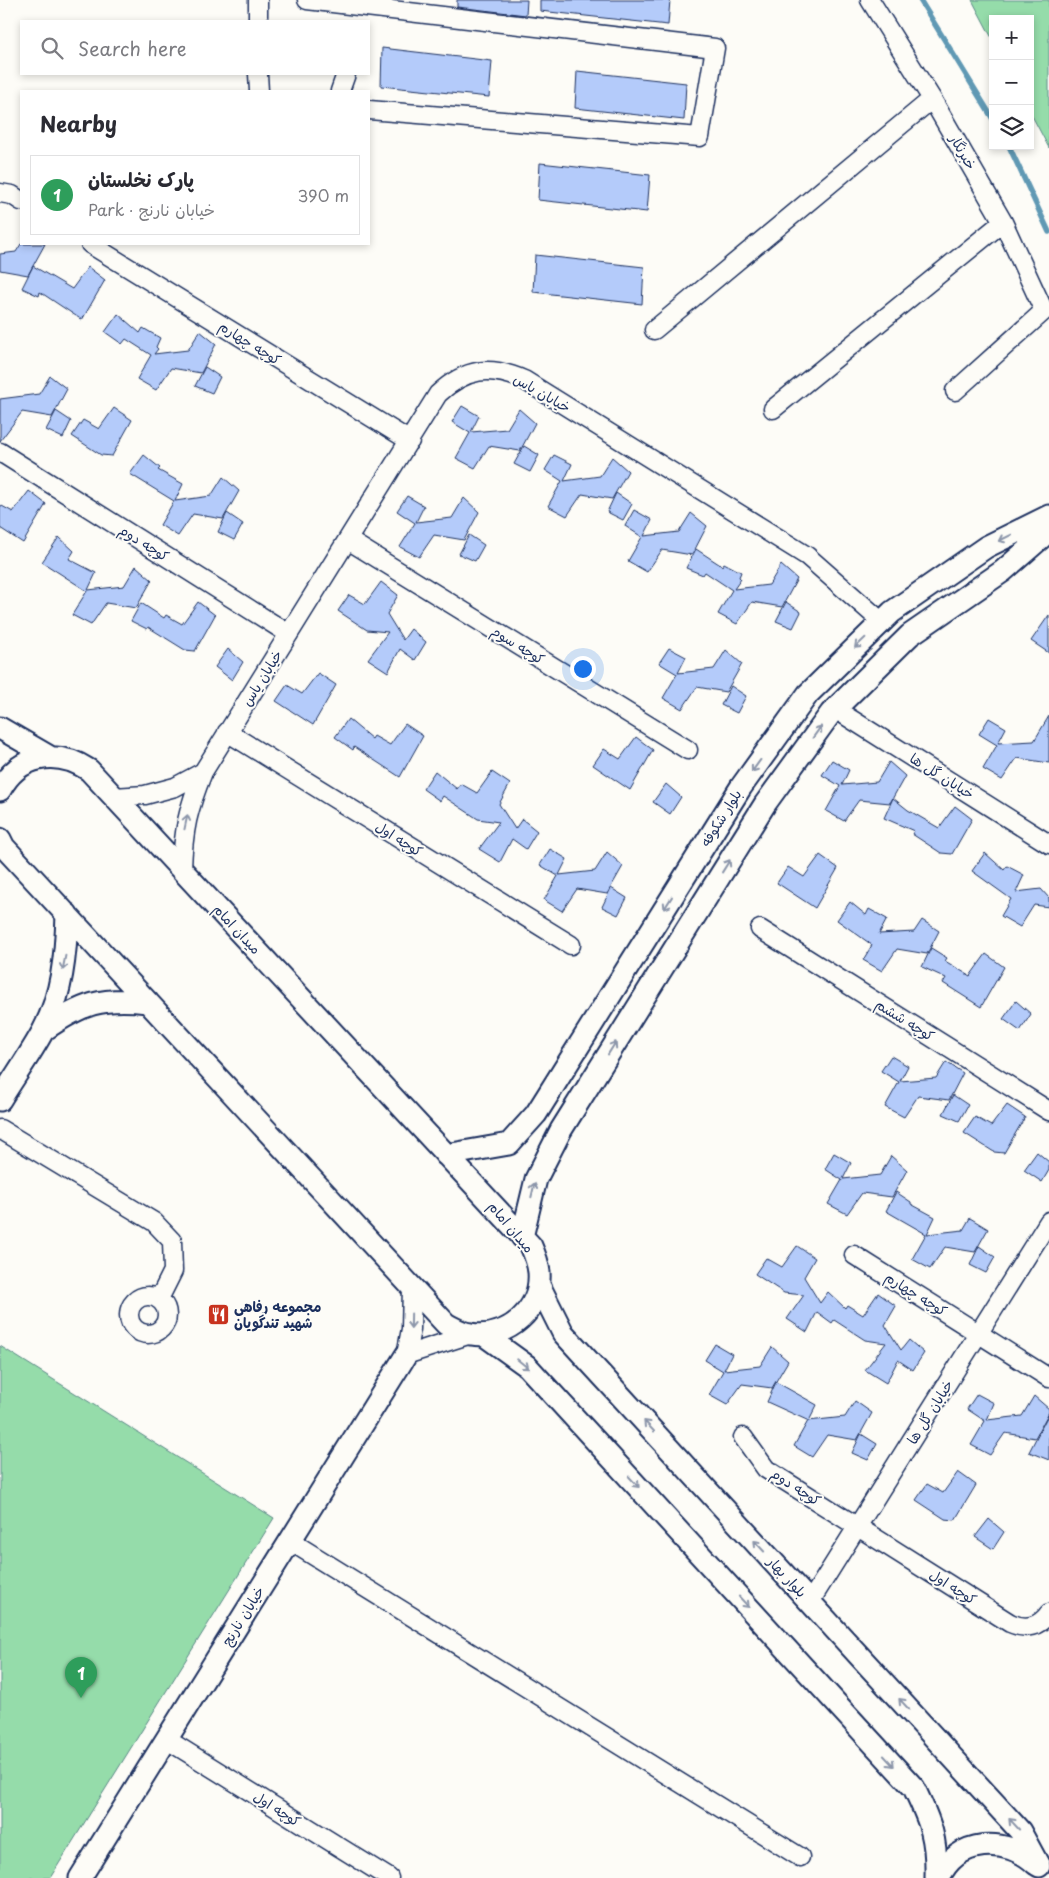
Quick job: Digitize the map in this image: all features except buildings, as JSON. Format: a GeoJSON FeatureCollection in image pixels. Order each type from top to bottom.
{"type":"FeatureCollection","features":[{"type":"Feature","properties":{"kind":"street"},"geometry":{"type":"LineString","coordinates":[[258,0],[258,20]]}},
{"type":"Feature","properties":{"kind":"street"},"geometry":{"type":"LineString","coordinates":[[307,0],[364,9],[715,48],[700,137],[370,110]]}},
{"type":"Feature","properties":{"kind":"street","name":"خبرنگار"},"geometry":{"type":"LineString","coordinates":[[870,0],[932,99],[1003,222],[1044,311],[955,391]]}},
{"type":"Feature","properties":{"kind":"street"},"geometry":{"type":"LineString","coordinates":[[258,75],[258,90]]}},
{"type":"Feature","properties":{"kind":"street"},"geometry":{"type":"LineString","coordinates":[[340,90],[346,75]]}},
{"type":"Feature","properties":{"kind":"street"},"geometry":{"type":"LineString","coordinates":[[654,330],[932,99]]}},
{"type":"Feature","properties":{"kind":"street"},"geometry":{"type":"LineString","coordinates":[[0,193],[12,195],[20,200]]}},
{"type":"Feature","properties":{"kind":"street"},"geometry":{"type":"LineString","coordinates":[[773,409],[1003,222]]}},
{"type":"Feature","properties":{"kind":"street","name":"کوچه چهارم"},"geometry":{"type":"LineString","coordinates":[[92,245],[410,441]]}},
{"type":"Feature","properties":{"kind":"street","name":"خیابان یاس"},"geometry":{"type":"LineString","coordinates":[[182,870],[183,836],[190,803],[202,772],[438,394],[450,383],[464,375],[479,371],[495,370],[510,374],[533,385],[807,556],[882,622]]}},
{"type":"Feature","properties":{"kind":"street"},"geometry":{"type":"LineString","coordinates":[[0,454],[289,634]]}},
{"type":"Feature","properties":{"kind":"street","name":"بلوار شکوفه"},"geometry":{"type":"LineString","coordinates":[[446,1156],[509,1144],[536,1114],[741,787],[808,694],[892,612],[986,547],[1049,516]]}},
{"type":"Feature","properties":{"kind":"street"},"geometry":{"type":"LineString","coordinates":[[522,1237],[536,1179],[561,1130],[765,804],[835,709],[910,635],[1003,571],[1049,531]]}},
{"type":"Feature","properties":{"kind":"street","name":"کوچه سوم"},"geometry":{"type":"LineString","coordinates":[[348,540],[688,750]]}},
{"type":"Feature","properties":{"kind":"street","name":"خیابان گل ها"},"geometry":{"type":"LineString","coordinates":[[835,709],[1048,841]]}},
{"type":"Feature","properties":{"kind":"street"},"geometry":{"type":"LineString","coordinates":[[0,728],[50,757]]}},
{"type":"Feature","properties":{"kind":"street","name":"کوچه اول"},"geometry":{"type":"LineString","coordinates":[[228,732],[570,945]]}},
{"type":"Feature","properties":{"kind":"street","name":"میدان امام"},"geometry":{"type":"LineString","coordinates":[[0,790],[13,772],[24,764],[37,759],[50,757],[64,758],[77,762],[89,770],[531,1246],[539,1271],[539,1285],[529,1309],[510,1328],[497,1333],[477,1335]]}},
{"type":"Feature","properties":{"kind":"street"},"geometry":{"type":"LineString","coordinates":[[114,797],[145,795],[175,787],[202,772]]}},
{"type":"Feature","properties":{"kind":"street"},"geometry":{"type":"LineString","coordinates":[[0,839],[4,847],[446,1324],[458,1330],[477,1335],[527,1366],[914,1788],[929,1818],[936,1852],[937,1878]]}},
{"type":"Feature","properties":{"kind":"street"},"geometry":{"type":"LineString","coordinates":[[2,1090],[44,1030],[58,993],[66,954],[66,914]]}},
{"type":"Feature","properties":{"kind":"street","name":"کوچه ششم"},"geometry":{"type":"LineString","coordinates":[[760,929],[1049,1111]]}},
{"type":"Feature","properties":{"kind":"street"},"geometry":{"type":"LineString","coordinates":[[44,1030],[66,1014],[92,1003],[120,999],[148,1002]]}},
{"type":"Feature","properties":{"kind":"street"},"geometry":{"type":"LineString","coordinates":[[0,1129],[154,1222],[172,1242],[173,1271],[159,1299]]}},
{"type":"Feature","properties":{"kind":"street","name":"خیابان گل ها"},"geometry":{"type":"LineString","coordinates":[[810,1602],[1049,1221]]}},
{"type":"Feature","properties":{"kind":"street","name":"کوچه چهارم"},"geometry":{"type":"LineString","coordinates":[[854,1255],[979,1334]]}},
{"type":"Feature","properties":{"kind":"street","name":"بلوار بهار"},"geometry":{"type":"LineString","coordinates":[[539,1285],[563,1333],[1020,1831],[1043,1872]]}},
{"type":"Feature","properties":{"kind":"street"},"geometry":{"type":"LineString","coordinates":[[412,1287],[411,1329],[406,1354],[477,1335]]}},
{"type":"Feature","properties":{"kind":"street"},"geometry":{"type":"LineString","coordinates":[[979,1334],[1049,1378]]}},
{"type":"Feature","properties":{"kind":"street","name":"خیابان نارنج"},"geometry":{"type":"LineString","coordinates":[[80,1878],[406,1354]]}},
{"type":"Feature","properties":{"kind":"street","name":"کوچه دوم"},"geometry":{"type":"LineString","coordinates":[[743,1437],[766,1468],[858,1526]]}},
{"type":"Feature","properties":{"kind":"street","name":"کوچه اول"},"geometry":{"type":"LineString","coordinates":[[858,1526],[1010,1624],[1022,1627],[1034,1625],[1044,1619],[1049,1613]]}},
{"type":"Feature","properties":{"kind":"street"},"geometry":{"type":"LineString","coordinates":[[290,1541],[800,1857]]}},
{"type":"Feature","properties":{"kind":"street","name":"کوچه اول"},"geometry":{"type":"LineString","coordinates":[[166,1739],[389,1878]]}},
{"type":"Feature","properties":{"kind":"street"},"geometry":{"type":"LineString","coordinates":[[937,1878],[950,1861],[961,1853],[989,1844],[1003,1845],[1016,1849],[1028,1856],[1043,1872]]}},
{"type":"Feature","properties":{"kind":"green space"},"geometry":{"type":"Polygon","coordinates":[[[972,0],[1049,0],[1049,148],[1034,120],[1034,15],[989,15],[989,32],[972,0]]]}},
{"type":"Feature","properties":{"kind":"green space"},"geometry":{"type":"Polygon","coordinates":[[[0,1346],[274,1518],[50,1878],[0,1878],[0,1346]]]}},
{"type":"Feature","properties":{"kind":"waterway"},"geometry":{"type":"LineString","coordinates":[[920,0],[989,112]]}},
{"type":"Feature","properties":{"kind":"waterway"},"geometry":{"type":"LineString","coordinates":[[1011,150],[1049,232]]}},
{"type":"Feature","properties":{"kind":"place","name":"مجموعه رفاهی شهید تندگویان"},"geometry":{"type":"Point","coordinates":[218,1315]}},
{"type":"Feature","properties":{"kind":"place","name":"پارک نخلستان"},"geometry":{"type":"Point","coordinates":[81,1698]}}]}
